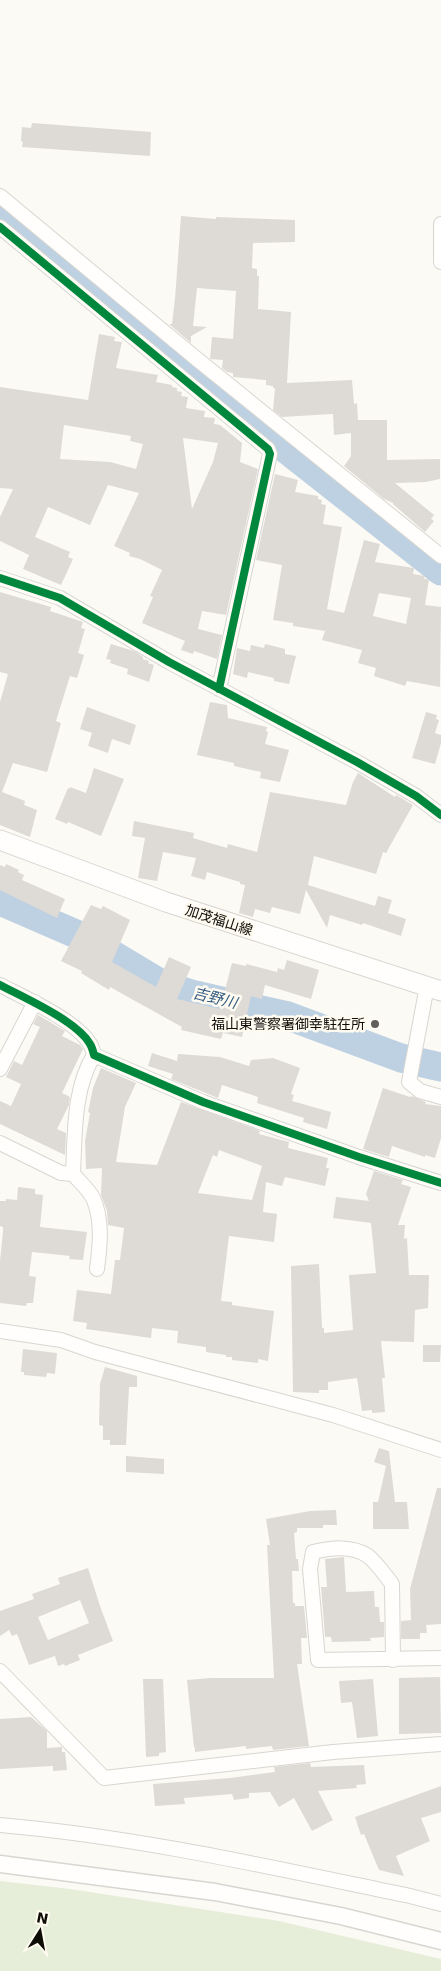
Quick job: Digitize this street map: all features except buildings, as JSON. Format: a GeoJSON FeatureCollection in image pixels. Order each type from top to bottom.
{"type":"FeatureCollection","features":[{"type":"Feature","properties":{"kind":"main road","name":"加茂福山線"},"geometry":{"type":"LineString","coordinates":[[0,840],[166,902],[434,988]]}},
{"type":"Feature","properties":{"kind":"street"},"geometry":{"type":"LineString","coordinates":[[0,196],[198,360],[441,556]]}},
{"type":"Feature","properties":{"kind":"street"},"geometry":{"type":"LineString","coordinates":[[441,224],[441,262]]}},
{"type":"Feature","properties":{"kind":"street"},"geometry":{"type":"LineString","coordinates":[[0,227],[268,449],[270,454],[219,688]]}},
{"type":"Feature","properties":{"kind":"street"},"geometry":{"type":"LineString","coordinates":[[0,578],[60,598],[219,688],[357,762],[416,796],[441,814]]}},
{"type":"Feature","properties":{"kind":"street"},"geometry":{"type":"LineString","coordinates":[[0,985],[35,1002],[78,1030],[90,1044],[94,1055],[203,1102],[441,1183]]}},
{"type":"Feature","properties":{"kind":"street"},"geometry":{"type":"LineString","coordinates":[[434,988],[412,1060],[409,1082],[420,1091],[441,1097]]}},
{"type":"Feature","properties":{"kind":"street"},"geometry":{"type":"LineString","coordinates":[[0,1069],[35,1002]]}},
{"type":"Feature","properties":{"kind":"street"},"geometry":{"type":"LineString","coordinates":[[94,1055],[87,1067],[76,1113],[73,1174],[93,1197],[98,1215],[100,1241],[97,1269]]}},
{"type":"Feature","properties":{"kind":"street"},"geometry":{"type":"LineString","coordinates":[[0,1143],[61,1173],[73,1174]]}},
{"type":"Feature","properties":{"kind":"street"},"geometry":{"type":"LineString","coordinates":[[0,1331],[60,1340],[95,1352],[332,1415],[441,1450]]}},
{"type":"Feature","properties":{"kind":"street"},"geometry":{"type":"LineString","coordinates":[[393,1660],[392,1584],[368,1556],[352,1549],[331,1548],[313,1552],[310,1569],[318,1660],[393,1660],[441,1658]]}},
{"type":"Feature","properties":{"kind":"street"},"geometry":{"type":"LineString","coordinates":[[0,1671],[104,1778],[333,1752],[441,1744]]}},
{"type":"Feature","properties":{"kind":"street"},"geometry":{"type":"LineString","coordinates":[[0,1825],[192,1851],[441,1904]]}},
{"type":"Feature","properties":{"kind":"street"},"geometry":{"type":"LineString","coordinates":[[0,1864],[215,1892],[341,1916],[441,1940]]}},
{"type":"Feature","properties":{"kind":"green space"},"geometry":{"type":"Polygon","coordinates":[[[0,1881],[70,1889],[279,1921],[441,1959],[441,1971],[0,1971],[0,1881]]]}},
{"type":"Feature","properties":{"kind":"waterway"},"geometry":{"type":"LineString","coordinates":[[0,215],[230,405],[441,571]]}},
{"type":"Feature","properties":{"kind":"waterway","name":"吉野川"},"geometry":{"type":"LineString","coordinates":[[0,901],[83,937],[163,985],[195,995],[288,1016],[401,1058],[441,1067]]}},
{"type":"Feature","properties":{"kind":"cycle path"},"geometry":{"type":"LineString","coordinates":[[0,227],[268,449],[270,454],[219,689]]}},
{"type":"Feature","properties":{"kind":"cycle path"},"geometry":{"type":"LineString","coordinates":[[0,578],[60,598],[169,662],[357,762],[416,796],[441,815]]}},
{"type":"Feature","properties":{"kind":"cycle path"},"geometry":{"type":"LineString","coordinates":[[0,985],[62,1018],[83,1035],[90,1044],[94,1055],[203,1102],[359,1157],[441,1183]]}},
{"type":"Feature","properties":{"kind":"place","name":"福山東警察署御幸駐在所"},"geometry":{"type":"Point","coordinates":[375,1024]}}]}
